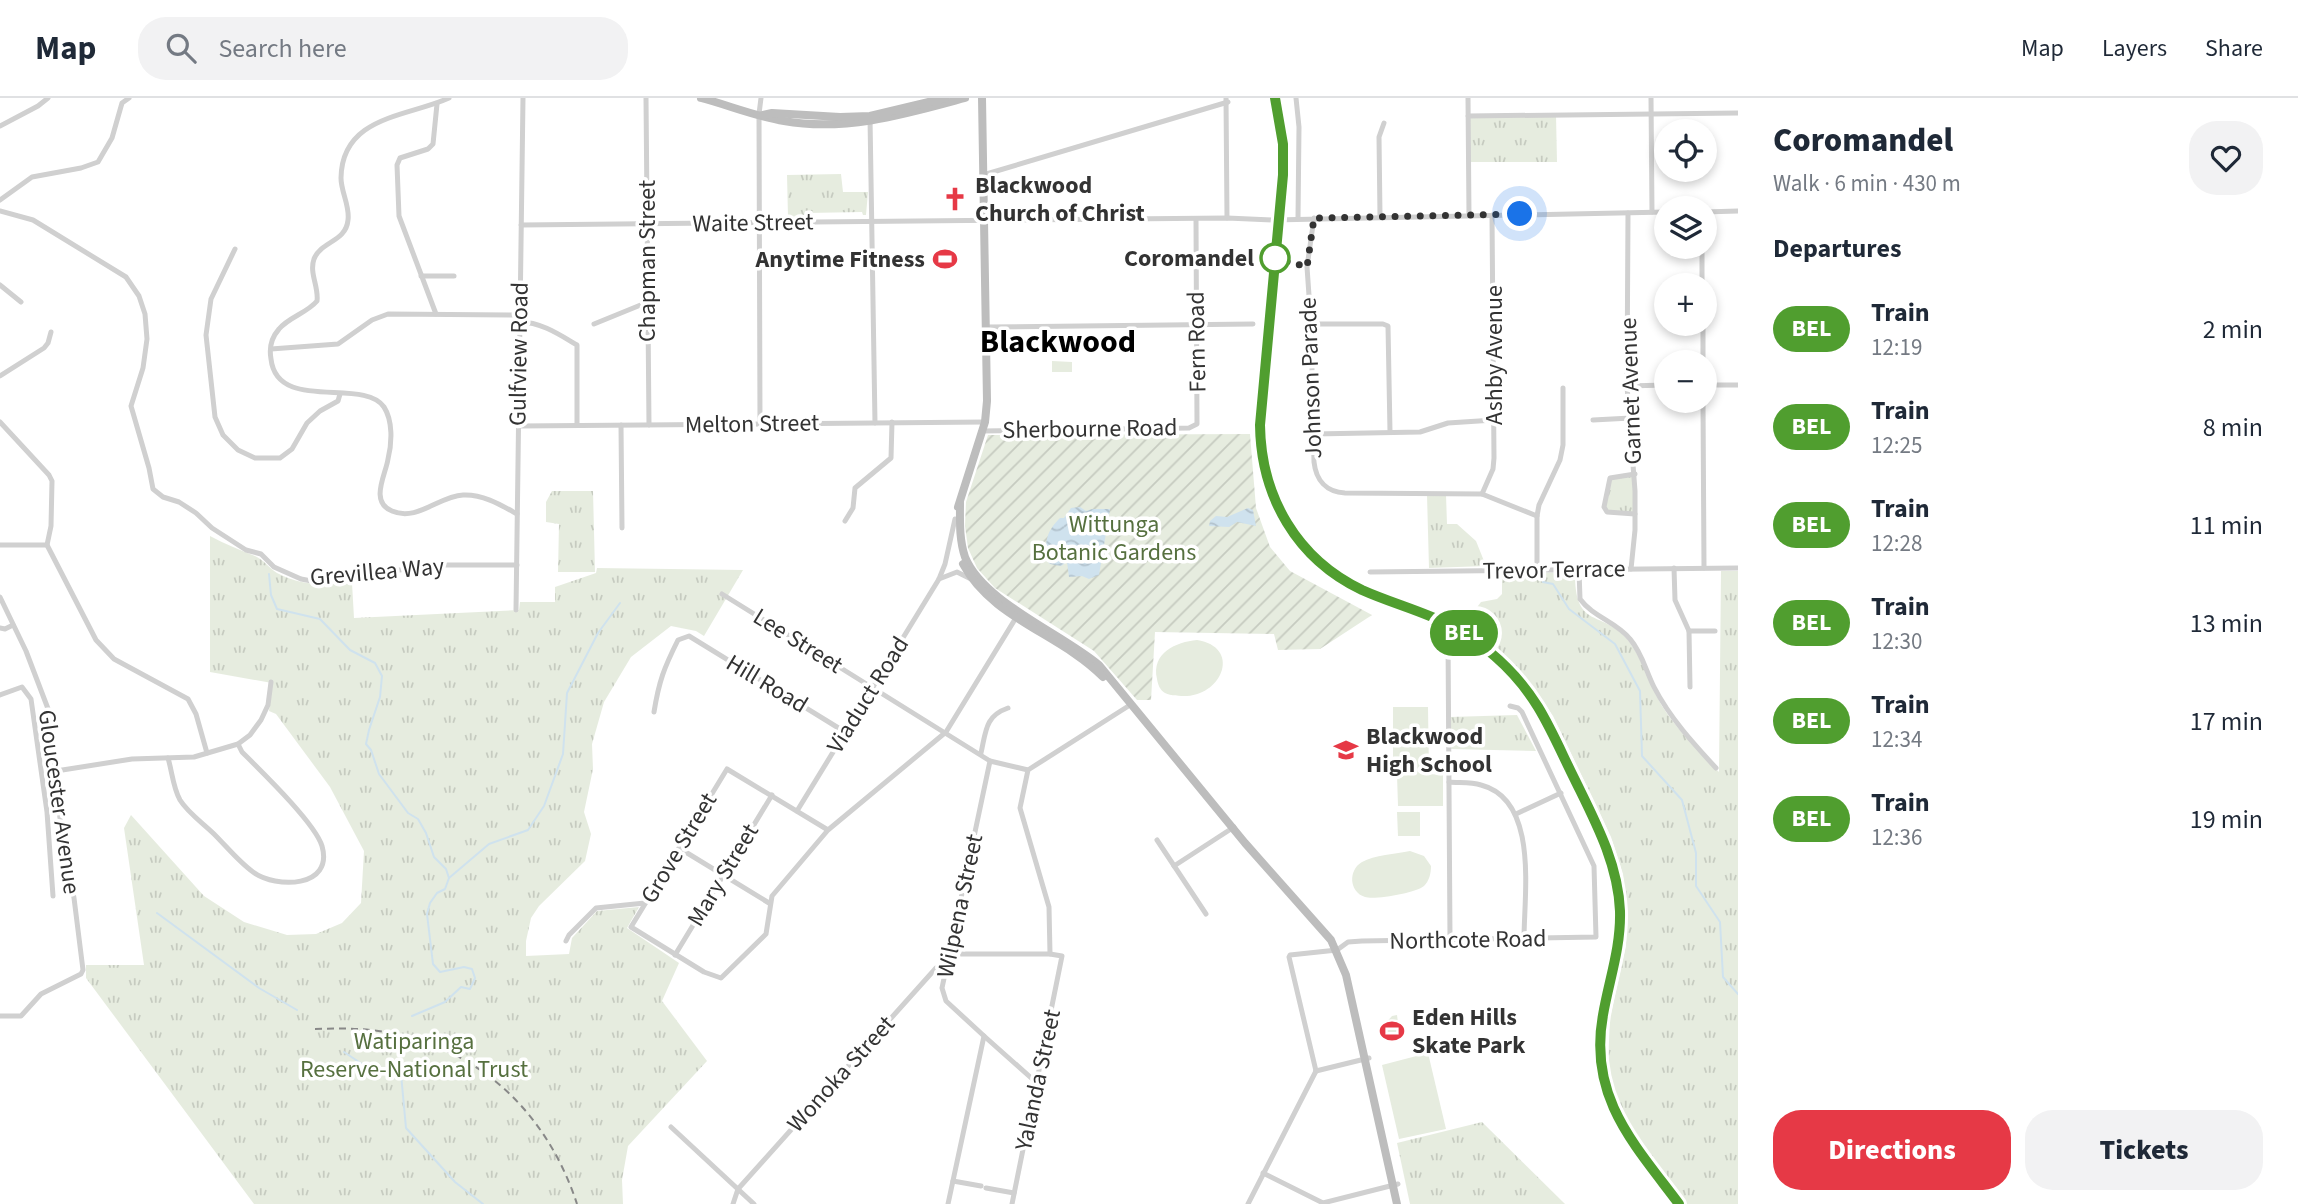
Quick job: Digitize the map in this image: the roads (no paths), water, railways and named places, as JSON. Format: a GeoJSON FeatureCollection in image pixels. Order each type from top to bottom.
{"type":"FeatureCollection","features":[{"type":"Feature","properties":{"kind":"main road"},"geometry":{"type":"LineString","coordinates":[[701,98],[761,114],[870,119],[965,98]]}},
{"type":"Feature","properties":{"kind":"main road"},"geometry":{"type":"LineString","coordinates":[[870,119],[945,98]]}},
{"type":"Feature","properties":{"kind":"main road"},"geometry":{"type":"LineString","coordinates":[[975,98],[983,100],[987,327],[985,422],[955,519],[954,530],[961,559],[971,579],[994,603],[1018,614],[1093,660],[1118,686],[1130,705],[1234,827],[1257,849],[1339,948],[1351,973],[1400,1204]]}},
{"type":"Feature","properties":{"kind":"main road"},"geometry":{"type":"LineString","coordinates":[[960,503],[960,538],[965,557],[975,574],[1018,614]]}},
{"type":"Feature","properties":{"kind":"street"},"geometry":{"type":"LineString","coordinates":[[0,126],[48,98]]}},
{"type":"Feature","properties":{"kind":"street"},"geometry":{"type":"LineString","coordinates":[[0,200],[32,177],[98,162],[112,138],[122,103],[129,98]]}},
{"type":"Feature","properties":{"kind":"street"},"geometry":{"type":"LineString","coordinates":[[449,98],[377,123],[352,142],[345,156],[341,179],[348,210],[345,230],[337,239],[318,251],[313,273],[317,301],[281,327],[272,341],[272,365],[285,383],[302,390],[370,397],[384,406],[391,435],[380,492],[384,504],[391,511],[419,512],[461,495],[490,500],[517,514]]}},
{"type":"Feature","properties":{"kind":"street","name":"Gulfview Road"},"geometry":{"type":"LineString","coordinates":[[516,610],[523,98]]}},
{"type":"Feature","properties":{"kind":"street","name":"Chapman Street"},"geometry":{"type":"LineString","coordinates":[[646,98],[649,425]]}},
{"type":"Feature","properties":{"kind":"street"},"geometry":{"type":"LineString","coordinates":[[760,424],[761,98]]}},
{"type":"Feature","properties":{"kind":"street"},"geometry":{"type":"LineString","coordinates":[[1296,98],[1299,128],[1298,218]]}},
{"type":"Feature","properties":{"kind":"street"},"geometry":{"type":"LineString","coordinates":[[1468,98],[1469,215]]}},
{"type":"Feature","properties":{"kind":"street"},"geometry":{"type":"LineString","coordinates":[[1651,98],[1652,212]]}},
{"type":"Feature","properties":{"kind":"street"},"geometry":{"type":"LineString","coordinates":[[985,174],[1227,100],[1227,218]]}},
{"type":"Feature","properties":{"kind":"street"},"geometry":{"type":"LineString","coordinates":[[436,314],[398,216],[397,165],[400,158],[428,149],[433,144],[437,104]]}},
{"type":"Feature","properties":{"kind":"street"},"geometry":{"type":"LineString","coordinates":[[1468,116],[1738,113]]}},
{"type":"Feature","properties":{"kind":"street"},"geometry":{"type":"LineString","coordinates":[[870,119],[875,422]]}},
{"type":"Feature","properties":{"kind":"street"},"geometry":{"type":"LineString","coordinates":[[1380,216],[1379,137],[1384,123]]}},
{"type":"Feature","properties":{"kind":"street","name":"Grevillea Way"},"geometry":{"type":"LineString","coordinates":[[0,211],[33,220],[126,277],[133,285],[145,314],[147,339],[143,368],[131,406],[153,489],[163,497],[179,502],[246,551],[261,554],[274,567],[287,574],[317,582],[430,565],[517,565]]}},
{"type":"Feature","properties":{"kind":"street"},"geometry":{"type":"LineString","coordinates":[[1717,212],[1738,211]]}},
{"type":"Feature","properties":{"kind":"street","name":"Waite Street"},"geometry":{"type":"LineString","coordinates":[[521,225],[1314,218],[1652,212]]}},
{"type":"Feature","properties":{"kind":"street","name":"Garnet Avenue"},"geometry":{"type":"LineString","coordinates":[[1628,213],[1628,386],[1635,474],[1631,569]]}},
{"type":"Feature","properties":{"kind":"street","name":"Ashby Avenue"},"geometry":{"type":"LineString","coordinates":[[1482,494],[1493,469],[1492,215]]}},
{"type":"Feature","properties":{"kind":"street","name":"Johnson Parade"},"geometry":{"type":"LineString","coordinates":[[1314,218],[1307,267],[1315,471],[1324,486],[1337,493],[1482,494],[1536,516]]}},
{"type":"Feature","properties":{"kind":"street","name":"Fern Road"},"geometry":{"type":"LineString","coordinates":[[1196,219],[1197,424]]}},
{"type":"Feature","properties":{"kind":"street"},"geometry":{"type":"LineString","coordinates":[[235,249],[211,299],[206,338],[215,417],[223,435],[238,450],[256,458],[280,458],[292,449],[307,423],[320,411],[338,401],[340,394]]}},
{"type":"Feature","properties":{"kind":"street"},"geometry":{"type":"LineString","coordinates":[[421,276],[454,276]]}},
{"type":"Feature","properties":{"kind":"street"},"geometry":{"type":"LineString","coordinates":[[0,285],[21,302]]}},
{"type":"Feature","properties":{"kind":"street"},"geometry":{"type":"LineString","coordinates":[[594,324],[648,302]]}},
{"type":"Feature","properties":{"kind":"street"},"geometry":{"type":"LineString","coordinates":[[271,349],[338,344],[372,320],[388,314],[520,319],[557,333],[578,345],[577,425]]}},
{"type":"Feature","properties":{"kind":"street"},"geometry":{"type":"LineString","coordinates":[[987,327],[1252,324]]}},
{"type":"Feature","properties":{"kind":"street"},"geometry":{"type":"LineString","coordinates":[[1311,324],[1388,326],[1390,432]]}},
{"type":"Feature","properties":{"kind":"street"},"geometry":{"type":"LineString","coordinates":[[0,376],[44,348],[51,332]]}},
{"type":"Feature","properties":{"kind":"street"},"geometry":{"type":"LineString","coordinates":[[1628,386],[1654,385]]}},
{"type":"Feature","properties":{"kind":"street"},"geometry":{"type":"LineString","coordinates":[[1717,385],[1738,385]]}},
{"type":"Feature","properties":{"kind":"street"},"geometry":{"type":"LineString","coordinates":[[1537,570],[1536,516],[1560,460],[1563,445],[1563,387]]}},
{"type":"Feature","properties":{"kind":"street"},"geometry":{"type":"LineString","coordinates":[[1703,413],[1704,568]]}},
{"type":"Feature","properties":{"kind":"street"},"geometry":{"type":"LineString","coordinates":[[1593,420],[1631,418]]}},
{"type":"Feature","properties":{"kind":"street"},"geometry":{"type":"LineString","coordinates":[[1314,434],[1420,432],[1448,423],[1494,420]]}},
{"type":"Feature","properties":{"kind":"street"},"geometry":{"type":"LineString","coordinates":[[0,422],[49,475],[51,526],[47,545],[96,640],[114,659],[188,699],[196,714],[207,754]]}},
{"type":"Feature","properties":{"kind":"street"},"geometry":{"type":"LineString","coordinates":[[845,521],[853,508],[855,488],[891,458],[892,422]]}},
{"type":"Feature","properties":{"kind":"street","name":"Melton Street"},"geometry":{"type":"LineString","coordinates":[[519,426],[985,422]]}},
{"type":"Feature","properties":{"kind":"street","name":"Sherbourne Road"},"geometry":{"type":"LineString","coordinates":[[982,431],[1189,428],[1197,424]]}},
{"type":"Feature","properties":{"kind":"street"},"geometry":{"type":"LineString","coordinates":[[621,425],[622,528]]}},
{"type":"Feature","properties":{"kind":"street"},"geometry":{"type":"LineString","coordinates":[[1635,474],[1610,478],[1604,507],[1607,512],[1635,514]]}},
{"type":"Feature","properties":{"kind":"street","name":"Viaduct Road"},"geometry":{"type":"LineString","coordinates":[[797,811],[939,579],[955,519]]}},
{"type":"Feature","properties":{"kind":"street"},"geometry":{"type":"LineString","coordinates":[[0,545],[47,545]]}},
{"type":"Feature","properties":{"kind":"street"},"geometry":{"type":"LineString","coordinates":[[1674,568],[1675,600],[1689,631],[1690,687]]}},
{"type":"Feature","properties":{"kind":"street","name":"Trevor Terrace"},"geometry":{"type":"LineString","coordinates":[[1370,572],[1738,568]]}},
{"type":"Feature","properties":{"kind":"street"},"geometry":{"type":"LineString","coordinates":[[1578,570],[1580,599],[1592,612],[1629,637],[1639,652],[1654,687],[1679,727],[1716,768]]}},
{"type":"Feature","properties":{"kind":"street"},"geometry":{"type":"LineString","coordinates":[[939,579],[957,572],[971,579]]}},
{"type":"Feature","properties":{"kind":"street","name":"Lee Street"},"geometry":{"type":"LineString","coordinates":[[722,594],[946,732]]}},
{"type":"Feature","properties":{"kind":"street","name":"Gloucester Avenue"},"geometry":{"type":"LineString","coordinates":[[0,597],[50,714],[61,829],[83,970],[41,994],[21,1016],[0,1016]]}},
{"type":"Feature","properties":{"kind":"street"},"geometry":{"type":"LineString","coordinates":[[675,956],[720,978],[766,934],[772,896],[828,830],[946,732],[1018,614]]}},
{"type":"Feature","properties":{"kind":"street"},"geometry":{"type":"LineString","coordinates":[[0,628],[13,625]]}},
{"type":"Feature","properties":{"kind":"street"},"geometry":{"type":"LineString","coordinates":[[1689,631],[1716,631]]}},
{"type":"Feature","properties":{"kind":"street","name":"Hill Road"},"geometry":{"type":"LineString","coordinates":[[654,712],[659,682],[668,661],[678,640],[688,636],[845,732]]}},
{"type":"Feature","properties":{"kind":"street"},"geometry":{"type":"LineString","coordinates":[[1448,638],[1450,939]]}},
{"type":"Feature","properties":{"kind":"street"},"geometry":{"type":"LineString","coordinates":[[56,771],[132,760],[207,754],[238,744],[250,735],[261,720],[268,705],[271,682]]}},
{"type":"Feature","properties":{"kind":"street","name":"Gloucester Avenue"},"geometry":{"type":"LineString","coordinates":[[0,695],[22,687],[31,699],[47,812],[53,897]]}},
{"type":"Feature","properties":{"kind":"street"},"geometry":{"type":"LineString","coordinates":[[949,954],[1050,954],[1049,907],[1020,807],[1028,770],[1130,705]]}},
{"type":"Feature","properties":{"kind":"street"},"geometry":{"type":"LineString","coordinates":[[1510,706],[1522,712],[1561,793],[1516,814]]}},
{"type":"Feature","properties":{"kind":"street"},"geometry":{"type":"LineString","coordinates":[[981,753],[988,724],[997,712],[1008,708]]}},
{"type":"Feature","properties":{"kind":"street"},"geometry":{"type":"LineString","coordinates":[[946,732],[990,761],[1028,770]]}},
{"type":"Feature","properties":{"kind":"street"},"geometry":{"type":"LineString","coordinates":[[168,758],[182,803],[254,873],[279,882],[306,881],[317,874],[322,863],[323,851],[318,836],[242,752],[238,744]]}},
{"type":"Feature","properties":{"kind":"street","name":"Wilpena Street"},"geometry":{"type":"LineString","coordinates":[[990,761],[942,995],[1038,1084]]}},
{"type":"Feature","properties":{"kind":"street","name":"Grove Street"},"geometry":{"type":"LineString","coordinates":[[675,956],[631,927],[645,903],[727,769],[772,795]]}},
{"type":"Feature","properties":{"kind":"street"},"geometry":{"type":"LineString","coordinates":[[1449,782],[1471,783],[1490,788],[1504,798],[1516,814],[1524,842],[1524,939]]}},
{"type":"Feature","properties":{"kind":"street","name":"Northcote Road"},"geometry":{"type":"LineString","coordinates":[[1316,1072],[1289,957],[1293,954],[1339,948],[1348,942],[1362,941],[1596,937],[1594,866],[1561,793]]}},
{"type":"Feature","properties":{"kind":"street"},"geometry":{"type":"LineString","coordinates":[[772,795],[828,830]]}},
{"type":"Feature","properties":{"kind":"street","name":"Mary Street"},"geometry":{"type":"LineString","coordinates":[[675,956],[772,795]]}},
{"type":"Feature","properties":{"kind":"street"},"geometry":{"type":"LineString","coordinates":[[1174,866],[1234,827]]}},
{"type":"Feature","properties":{"kind":"street"},"geometry":{"type":"LineString","coordinates":[[1157,840],[1206,914]]}},
{"type":"Feature","properties":{"kind":"street"},"geometry":{"type":"LineString","coordinates":[[679,848],[769,903]]}},
{"type":"Feature","properties":{"kind":"street"},"geometry":{"type":"LineString","coordinates":[[566,941],[596,908],[645,903]]}},
{"type":"Feature","properties":{"kind":"street","name":"Yalanda Street"},"geometry":{"type":"LineString","coordinates":[[1012,1204],[1062,957],[1050,954]]}},
{"type":"Feature","properties":{"kind":"street","name":"Wonoka Street"},"geometry":{"type":"LineString","coordinates":[[738,1189],[936,968],[947,966]]}},
{"type":"Feature","properties":{"kind":"street"},"geometry":{"type":"LineString","coordinates":[[948,1204],[984,1035]]}},
{"type":"Feature","properties":{"kind":"street"},"geometry":{"type":"LineString","coordinates":[[1248,1204],[1316,1072],[1367,1058]]}},
{"type":"Feature","properties":{"kind":"street"},"geometry":{"type":"LineString","coordinates":[[671,1127],[754,1204]]}},
{"type":"Feature","properties":{"kind":"street"},"geometry":{"type":"LineString","coordinates":[[1263,1174],[1323,1203],[1396,1185]]}},
{"type":"Feature","properties":{"kind":"street"},"geometry":{"type":"LineString","coordinates":[[953,1181],[1014,1193]]}},
{"type":"Feature","properties":{"kind":"street"},"geometry":{"type":"LineString","coordinates":[[733,1204],[738,1189]]}},
{"type":"Feature","properties":{"kind":"water"},"geometry":{"type":"Polygon","coordinates":[[[1080,507],[1086,511],[1110,509],[1099,575],[1089,579],[1082,576],[1069,577],[1067,562],[1061,566],[1050,564],[1045,559],[1049,532],[1071,508],[1080,507]]]}},
{"type":"Feature","properties":{"kind":"water"},"geometry":{"type":"Polygon","coordinates":[[[1248,508],[1253,510],[1256,526],[1237,522],[1229,527],[1209,526],[1216,516],[1227,517],[1248,508]]]}},
{"type":"Feature","properties":{"kind":"waterway"},"geometry":{"type":"LineString","coordinates":[[1541,571],[1543,582],[1553,584],[1569,609],[1615,644],[1640,691],[1642,756],[1682,800],[1696,853],[1696,886],[1720,922],[1723,977],[1738,994]]}},
{"type":"Feature","properties":{"kind":"waterway"},"geometry":{"type":"LineString","coordinates":[[269,574],[271,595],[277,609],[320,619],[350,650],[375,663],[382,676],[380,697],[366,744],[371,750],[379,774],[408,813],[418,819],[434,857],[446,869],[449,878],[445,889],[437,893],[430,903],[427,914],[433,964],[440,972],[464,967],[472,969],[475,978],[470,989],[461,987],[445,1002],[412,1016]]}},
{"type":"Feature","properties":{"kind":"waterway"},"geometry":{"type":"LineString","coordinates":[[449,878],[489,844],[528,830],[544,806],[563,754],[567,693],[598,633],[620,603]]}},
{"type":"Feature","properties":{"kind":"waterway"},"geometry":{"type":"LineString","coordinates":[[157,913],[259,988],[297,1010]]}},
{"type":"Feature","properties":{"kind":"waterway"},"geometry":{"type":"LineString","coordinates":[[344,1052],[371,1070],[394,1067],[401,1074],[406,1128],[455,1182],[483,1204]]}},
{"type":"Feature","properties":{"kind":"railway"},"geometry":{"type":"LineString","coordinates":[[1278,98],[1286,143],[1285,175],[1263,425],[1265,451],[1278,499],[1303,540],[1320,558],[1362,586],[1439,617],[1477,638],[1513,669],[1542,707],[1604,833],[1615,861],[1621,891],[1621,939],[1603,1045],[1605,1072],[1611,1096],[1634,1139],[1682,1204]]}},
{"type":"Feature","properties":{"kind":"railway"},"geometry":{"type":"LineString","coordinates":[[315,1029],[355,1029],[395,1034],[428,1043],[485,1073],[531,1117],[565,1173],[577,1204]]}},
{"type":"Feature","properties":{"kind":"train","name":"BEL"},"geometry":{"type":"LineString","coordinates":[[1275,98],[1283,144],[1283,175],[1260,412],[1263,467],[1271,494],[1298,541],[1333,573],[1364,590],[1432,617],[1465,634],[1507,667],[1538,708],[1598,827],[1618,888],[1620,932],[1602,1018],[1601,1039],[1601,1060],[1611,1103],[1630,1141],[1679,1204]]}},
{"type":"Feature","properties":{"kind":"place","name":"Blackwood Church of Christ"},"geometry":{"type":"Point","coordinates":[955,199]}},
{"type":"Feature","properties":{"kind":"place","name":"Coromandel"},"geometry":{"type":"Point","coordinates":[1275,258]}},
{"type":"Feature","properties":{"kind":"place","name":"Anytime Fitness"},"geometry":{"type":"Point","coordinates":[945,259]}},
{"type":"Feature","properties":{"kind":"place","name":"Blackwood High School"},"geometry":{"type":"Point","coordinates":[1346,750]}},
{"type":"Feature","properties":{"kind":"place","name":"Eden Hills Skate Park"},"geometry":{"type":"Point","coordinates":[1392,1031]}},
{"type":"Feature","properties":{"kind":"district","name":"Blackwood"},"geometry":{"type":"Point","coordinates":[1058,342]}},
{"type":"Feature","properties":{"kind":"park label","name":"Wittunga Botanic Gardens"},"geometry":{"type":"Point","coordinates":[1114,538]}},
{"type":"Feature","properties":{"kind":"park label","name":"Watiparinga Reserve-National Trust"},"geometry":{"type":"Point","coordinates":[414,1055]}}]}
